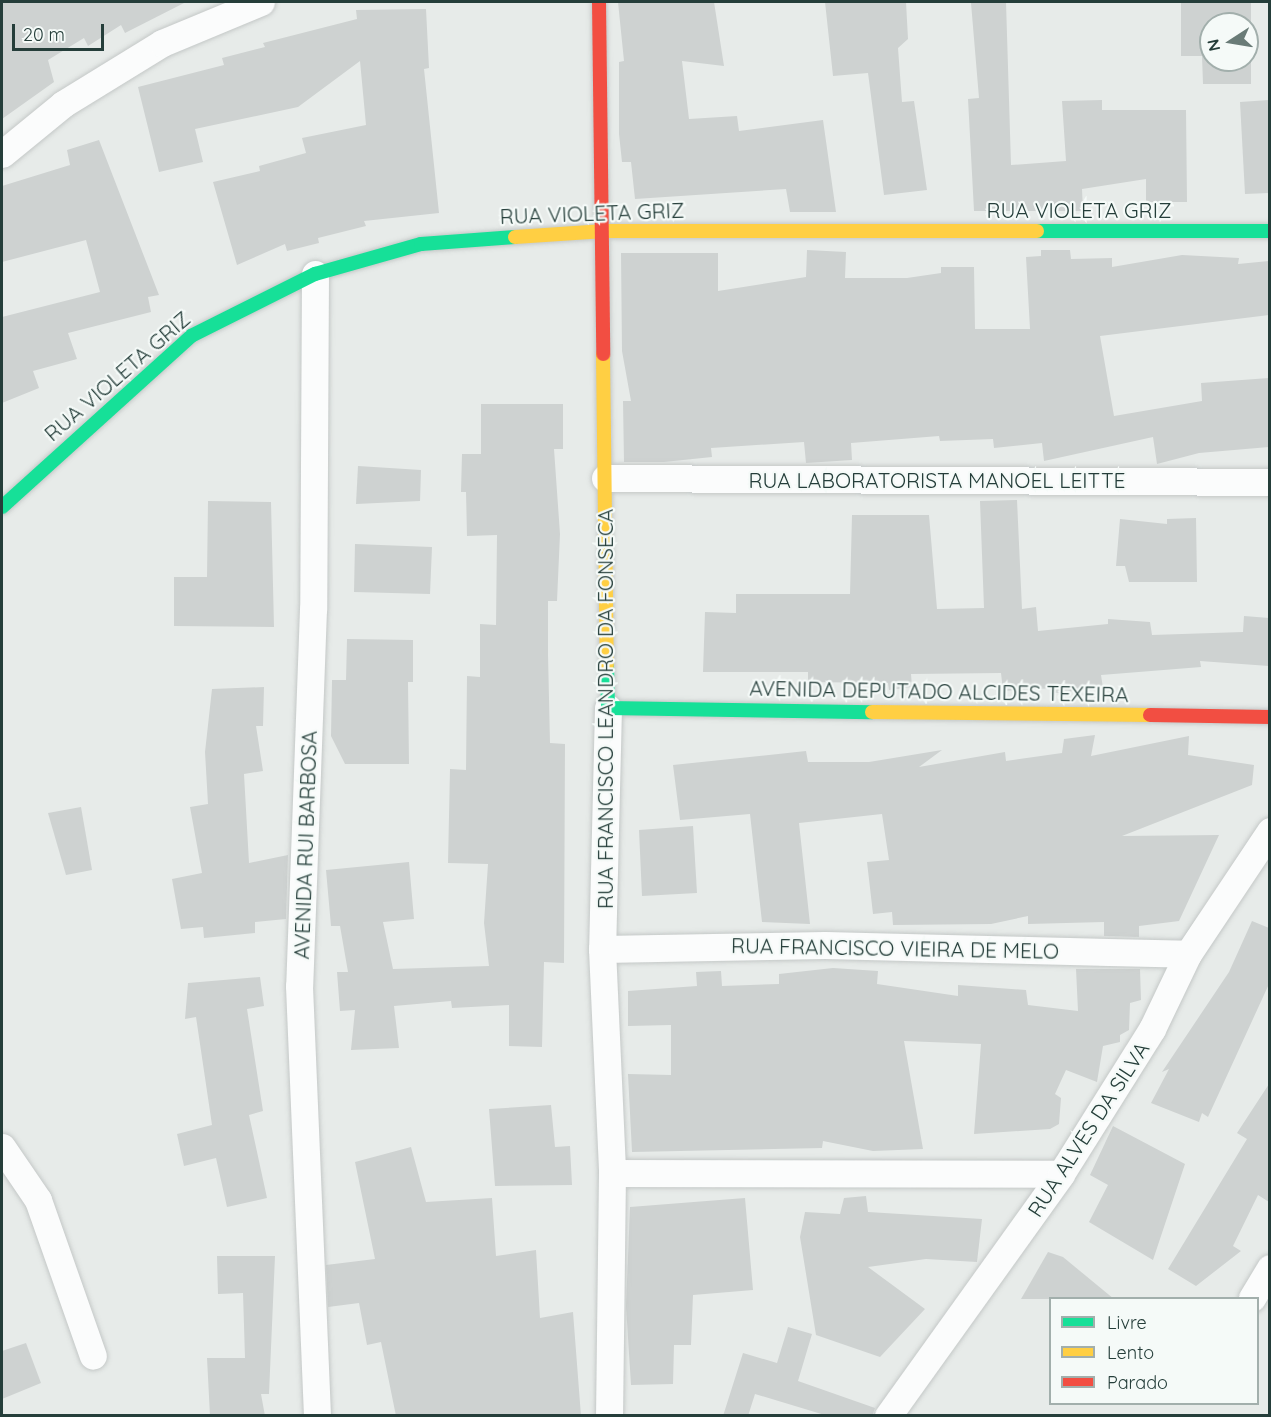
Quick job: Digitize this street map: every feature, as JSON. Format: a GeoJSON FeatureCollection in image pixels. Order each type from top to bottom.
{"type":"FeatureCollection","features":[{"type":"Feature","properties":{"kind":"main road","name":"RUA FRANCISCO LEANDRO DA FONSECA"},"geometry":{"type":"LineString","coordinates":[[599,2],[605,231],[608,708]]}},
{"type":"Feature","properties":{"kind":"main road","name":"RUA VIOLETA GRIZ"},"geometry":{"type":"LineString","coordinates":[[2,507],[191,336],[315,274],[421,244],[605,231],[1269,231]]}},
{"type":"Feature","properties":{"kind":"main road","name":"AVENIDA DEPUTADO ALCIDES TEXEIRA"},"geometry":{"type":"LineString","coordinates":[[608,708],[1269,717]]}},
{"type":"Feature","properties":{"kind":"street"},"geometry":{"type":"LineString","coordinates":[[2,154],[63,104],[162,43],[261,2]]}},
{"type":"Feature","properties":{"kind":"street","name":"AVENIDA RUI BARBOSA"},"geometry":{"type":"LineString","coordinates":[[315,274],[314,574],[299,986],[317,1416]]}},
{"type":"Feature","properties":{"kind":"street","name":"RUA LABORATORISTA MANOEL LEITTE"},"geometry":{"type":"LineString","coordinates":[[605,478],[1269,482]]}},
{"type":"Feature","properties":{"kind":"street","name":"RUA FRANCISCO LEANDRO DA FONSECA"},"geometry":{"type":"LineString","coordinates":[[608,708],[603,949],[612,1173],[609,1416]]}},
{"type":"Feature","properties":{"kind":"street","name":"RUA ALVES DA SILVA"},"geometry":{"type":"LineString","coordinates":[[888,1416],[1061,1174],[1152,1029],[1188,954],[1269,831]]}},
{"type":"Feature","properties":{"kind":"street","name":"RUA FRANCISCO VIEIRA DE MELO"},"geometry":{"type":"LineString","coordinates":[[603,949],[825,945],[1188,954]]}},
{"type":"Feature","properties":{"kind":"street"},"geometry":{"type":"LineString","coordinates":[[2,1148],[38,1200],[93,1356]]}},
{"type":"Feature","properties":{"kind":"street"},"geometry":{"type":"LineString","coordinates":[[612,1173],[1061,1174]]}},
{"type":"Feature","properties":{"kind":"street"},"geometry":{"type":"LineString","coordinates":[[1253,1297],[1269,1268]]}},
{"type":"Feature","properties":{"kind":"building"},"geometry":{"type":"Polygon","coordinates":[[[2,2],[186,2],[125,33],[121,25],[88,46],[84,38],[48,60],[54,82],[2,119],[2,2]]]}},
{"type":"Feature","properties":{"kind":"building"},"geometry":{"type":"Polygon","coordinates":[[[618,2],[714,2],[724,66],[682,61],[689,119],[737,116],[739,131],[823,120],[836,212],[790,212],[786,189],[635,199],[631,162],[622,162],[619,134],[619,62],[624,61],[618,2]]]}},
{"type":"Feature","properties":{"kind":"building"},"geometry":{"type":"Polygon","coordinates":[[[825,2],[906,2],[908,39],[898,48],[902,102],[914,101],[927,190],[884,195],[868,73],[833,76],[825,2]]]}},
{"type":"Feature","properties":{"kind":"building"},"geometry":{"type":"Polygon","coordinates":[[[1006,2],[1011,165],[1066,161],[1062,101],[1102,100],[1102,110],[1186,110],[1187,202],[1146,202],[1146,179],[1082,189],[1083,211],[974,211],[968,99],[979,98],[971,3],[1006,2]]]}},
{"type":"Feature","properties":{"kind":"building"},"geometry":{"type":"Polygon","coordinates":[[[1181,2],[1251,2],[1251,12],[1199,12],[1199,56],[1181,56],[1181,2]]]}},
{"type":"Feature","properties":{"kind":"building"},"geometry":{"type":"Polygon","coordinates":[[[426,9],[429,68],[424,69],[439,213],[364,221],[366,226],[318,238],[319,243],[287,251],[285,244],[237,265],[213,182],[260,171],[259,166],[306,153],[302,138],[366,125],[360,61],[298,107],[195,129],[203,162],[159,172],[138,87],[224,65],[222,58],[265,47],[263,43],[357,19],[356,10],[426,9]]]}},
{"type":"Feature","properties":{"kind":"building"},"geometry":{"type":"Polygon","coordinates":[[[1203,72],[1251,72],[1251,84],[1203,84],[1203,72]]]}},
{"type":"Feature","properties":{"kind":"building"},"geometry":{"type":"Polygon","coordinates":[[[1269,100],[1269,193],[1245,194],[1240,102],[1269,100]]]}},
{"type":"Feature","properties":{"kind":"building"},"geometry":{"type":"Polygon","coordinates":[[[99,140],[159,295],[148,297],[151,312],[68,333],[77,359],[33,371],[39,388],[2,403],[2,317],[100,292],[86,240],[2,262],[2,186],[70,165],[67,150],[99,140]]]}},
{"type":"Feature","properties":{"kind":"building"},"geometry":{"type":"Polygon","coordinates":[[[807,250],[846,252],[845,278],[907,278],[941,273],[941,267],[974,267],[975,329],[1030,329],[1026,257],[1041,256],[1041,250],[1070,250],[1071,259],[1112,258],[1112,267],[1182,255],[1239,258],[1238,264],[1269,261],[1269,315],[1100,336],[1114,416],[1202,401],[1201,383],[1269,378],[1269,447],[1199,453],[1157,464],[1153,437],[1044,461],[1042,443],[994,448],[993,439],[940,441],[939,436],[851,443],[852,460],[806,463],[804,442],[711,448],[712,457],[664,462],[624,462],[623,401],[631,401],[622,351],[621,253],[718,253],[718,291],[806,277],[807,250]]]}},
{"type":"Feature","properties":{"kind":"building"},"geometry":{"type":"Polygon","coordinates":[[[481,404],[563,404],[563,449],[554,449],[560,534],[557,601],[548,601],[548,654],[550,743],[565,744],[564,963],[544,962],[542,1047],[509,1046],[509,1005],[452,1008],[451,1001],[394,1006],[399,1048],[351,1050],[355,1010],[340,1011],[337,972],[348,972],[340,926],[331,926],[326,870],[409,862],[414,919],[383,922],[393,969],[489,966],[484,923],[488,864],[448,863],[450,769],[466,770],[467,676],[480,677],[480,624],[496,625],[497,535],[467,536],[466,492],[461,492],[462,454],[481,454],[481,404]]]}},
{"type":"Feature","properties":{"kind":"building"},"geometry":{"type":"Polygon","coordinates":[[[358,466],[421,470],[420,501],[356,504],[358,466]]]}},
{"type":"Feature","properties":{"kind":"building"},"geometry":{"type":"Polygon","coordinates":[[[1017,500],[1022,609],[1036,607],[1038,631],[1108,624],[1108,619],[1150,622],[1152,635],[1243,632],[1244,616],[1269,618],[1269,666],[1200,661],[1201,667],[1101,675],[1103,688],[1055,693],[1054,688],[1003,691],[1001,673],[911,674],[912,687],[889,690],[888,683],[808,682],[808,672],[703,672],[705,612],[736,613],[736,594],[850,594],[852,515],[929,515],[937,609],[984,608],[980,501],[1017,500]]]}},
{"type":"Feature","properties":{"kind":"building"},"geometry":{"type":"Polygon","coordinates":[[[208,501],[271,502],[274,627],[174,626],[174,577],[207,577],[208,501]]]}},
{"type":"Feature","properties":{"kind":"building"},"geometry":{"type":"Polygon","coordinates":[[[1196,518],[1197,582],[1129,582],[1125,566],[1116,566],[1120,519],[1167,524],[1167,519],[1196,518]]]}},
{"type":"Feature","properties":{"kind":"building"},"geometry":{"type":"Polygon","coordinates":[[[355,544],[432,547],[430,594],[354,592],[355,544]]]}},
{"type":"Feature","properties":{"kind":"building"},"geometry":{"type":"Polygon","coordinates":[[[347,639],[413,640],[413,682],[408,682],[409,764],[345,764],[331,736],[332,680],[346,680],[347,639]]]}},
{"type":"Feature","properties":{"kind":"building"},"geometry":{"type":"Polygon","coordinates":[[[264,687],[263,726],[256,726],[263,771],[244,774],[249,863],[288,855],[286,919],[255,922],[255,933],[204,938],[203,927],[181,929],[172,879],[202,873],[190,807],[208,804],[205,752],[212,689],[264,687]]]}},
{"type":"Feature","properties":{"kind":"building"},"geometry":{"type":"Polygon","coordinates":[[[1095,735],[1091,756],[1189,736],[1188,755],[1254,765],[1252,785],[1122,836],[1219,835],[1179,921],[1139,926],[1139,937],[1104,936],[1104,922],[1028,924],[1028,916],[991,924],[893,925],[892,912],[873,914],[867,862],[889,860],[882,814],[799,823],[810,924],[762,922],[750,814],[680,820],[673,765],[806,751],[808,762],[869,762],[942,750],[919,767],[1005,752],[1006,761],[1062,753],[1064,739],[1095,735]]]}},
{"type":"Feature","properties":{"kind":"building"},"geometry":{"type":"Polygon","coordinates":[[[81,807],[92,870],[66,875],[48,813],[81,807]]]}},
{"type":"Feature","properties":{"kind":"building"},"geometry":{"type":"Polygon","coordinates":[[[693,826],[697,893],[642,896],[639,830],[693,826]]]}},
{"type":"Feature","properties":{"kind":"building"},"geometry":{"type":"Polygon","coordinates":[[[1252,921],[1269,928],[1269,984],[1208,1117],[1202,1113],[1199,1122],[1151,1103],[1169,1069],[1162,1072],[1229,972],[1252,921]]]}},
{"type":"Feature","properties":{"kind":"building"},"geometry":{"type":"Polygon","coordinates":[[[833,968],[878,971],[877,984],[958,996],[958,985],[1026,990],[1028,1005],[1078,1011],[1076,969],[1140,969],[1141,1000],[1130,1003],[1129,1030],[1120,1035],[1120,1042],[1103,1046],[1097,1082],[1066,1070],[1055,1094],[1061,1098],[1059,1124],[1050,1129],[974,1134],[981,1044],[904,1041],[923,1149],[873,1151],[823,1141],[822,1148],[632,1152],[628,1074],[671,1075],[671,1025],[628,1026],[628,991],[697,986],[696,972],[721,971],[722,986],[779,984],[779,974],[833,968]]]}},
{"type":"Feature","properties":{"kind":"building"},"geometry":{"type":"Polygon","coordinates":[[[260,977],[264,1006],[247,1009],[263,1111],[249,1115],[267,1198],[227,1207],[216,1158],[184,1166],[177,1134],[212,1125],[196,1017],[185,1019],[188,983],[260,977]]]}},
{"type":"Feature","properties":{"kind":"building"},"geometry":{"type":"Polygon","coordinates":[[[1269,1084],[1269,1202],[1258,1195],[1233,1246],[1241,1251],[1196,1286],[1168,1269],[1247,1139],[1237,1133],[1269,1084]]]}},
{"type":"Feature","properties":{"kind":"building"},"geometry":{"type":"Polygon","coordinates":[[[551,1105],[555,1147],[570,1146],[572,1185],[495,1186],[489,1109],[551,1105]]]}},
{"type":"Feature","properties":{"kind":"building"},"geometry":{"type":"Polygon","coordinates":[[[1113,1126],[1185,1164],[1153,1260],[1089,1222],[1108,1185],[1090,1175],[1113,1126]]]}},
{"type":"Feature","properties":{"kind":"building"},"geometry":{"type":"Polygon","coordinates":[[[411,1147],[426,1202],[492,1198],[496,1256],[536,1250],[540,1318],[573,1312],[581,1416],[396,1416],[381,1342],[367,1345],[359,1303],[328,1307],[326,1265],[375,1259],[355,1162],[411,1147]]]}},
{"type":"Feature","properties":{"kind":"building"},"geometry":{"type":"Polygon","coordinates":[[[866,1196],[868,1212],[982,1219],[977,1262],[926,1259],[868,1267],[925,1309],[880,1357],[816,1335],[800,1237],[805,1212],[840,1214],[844,1198],[866,1196]]]}},
{"type":"Feature","properties":{"kind":"building"},"geometry":{"type":"Polygon","coordinates":[[[745,1198],[753,1290],[693,1295],[691,1345],[674,1345],[673,1384],[631,1385],[626,1306],[630,1207],[745,1198]]]}},
{"type":"Feature","properties":{"kind":"building"},"geometry":{"type":"Polygon","coordinates":[[[1048,1252],[1063,1257],[1112,1297],[1049,1297],[1049,1299],[1021,1299],[1048,1252]]]}},
{"type":"Feature","properties":{"kind":"building"},"geometry":{"type":"Polygon","coordinates":[[[217,1256],[275,1256],[269,1394],[261,1394],[265,1416],[210,1416],[207,1358],[245,1358],[243,1293],[218,1294],[217,1256]]]}},
{"type":"Feature","properties":{"kind":"building"},"geometry":{"type":"Polygon","coordinates":[[[788,1327],[812,1334],[798,1381],[875,1408],[872,1416],[828,1416],[755,1394],[748,1416],[723,1416],[743,1353],[777,1363],[788,1327]]]}},
{"type":"Feature","properties":{"kind":"building"},"geometry":{"type":"Polygon","coordinates":[[[26,1343],[41,1383],[2,1399],[2,1351],[26,1343]]]}},
{"type":"Feature","properties":{"kind":"traffic: fast"},"geometry":{"type":"LineString","coordinates":[[1037,231],[1270,231]]}},
{"type":"Feature","properties":{"kind":"traffic: fast"},"geometry":{"type":"LineString","coordinates":[[2,507],[191,336],[315,274],[421,244],[515,237]]}},
{"type":"Feature","properties":{"kind":"traffic: fast"},"geometry":{"type":"LineString","coordinates":[[607,666],[608,708],[872,712]]}},
{"type":"Feature","properties":{"kind":"traffic: slow"},"geometry":{"type":"LineString","coordinates":[[515,237],[605,231],[1037,231]]}},
{"type":"Feature","properties":{"kind":"traffic: slow"},"geometry":{"type":"LineString","coordinates":[[603,354],[607,666]]}},
{"type":"Feature","properties":{"kind":"traffic: slow"},"geometry":{"type":"LineString","coordinates":[[872,712],[1150,715]]}},
{"type":"Feature","properties":{"kind":"traffic: jam"},"geometry":{"type":"LineString","coordinates":[[599,2],[603,354]]}},
{"type":"Feature","properties":{"kind":"traffic: jam"},"geometry":{"type":"LineString","coordinates":[[1150,715],[1270,717]]}}]}
